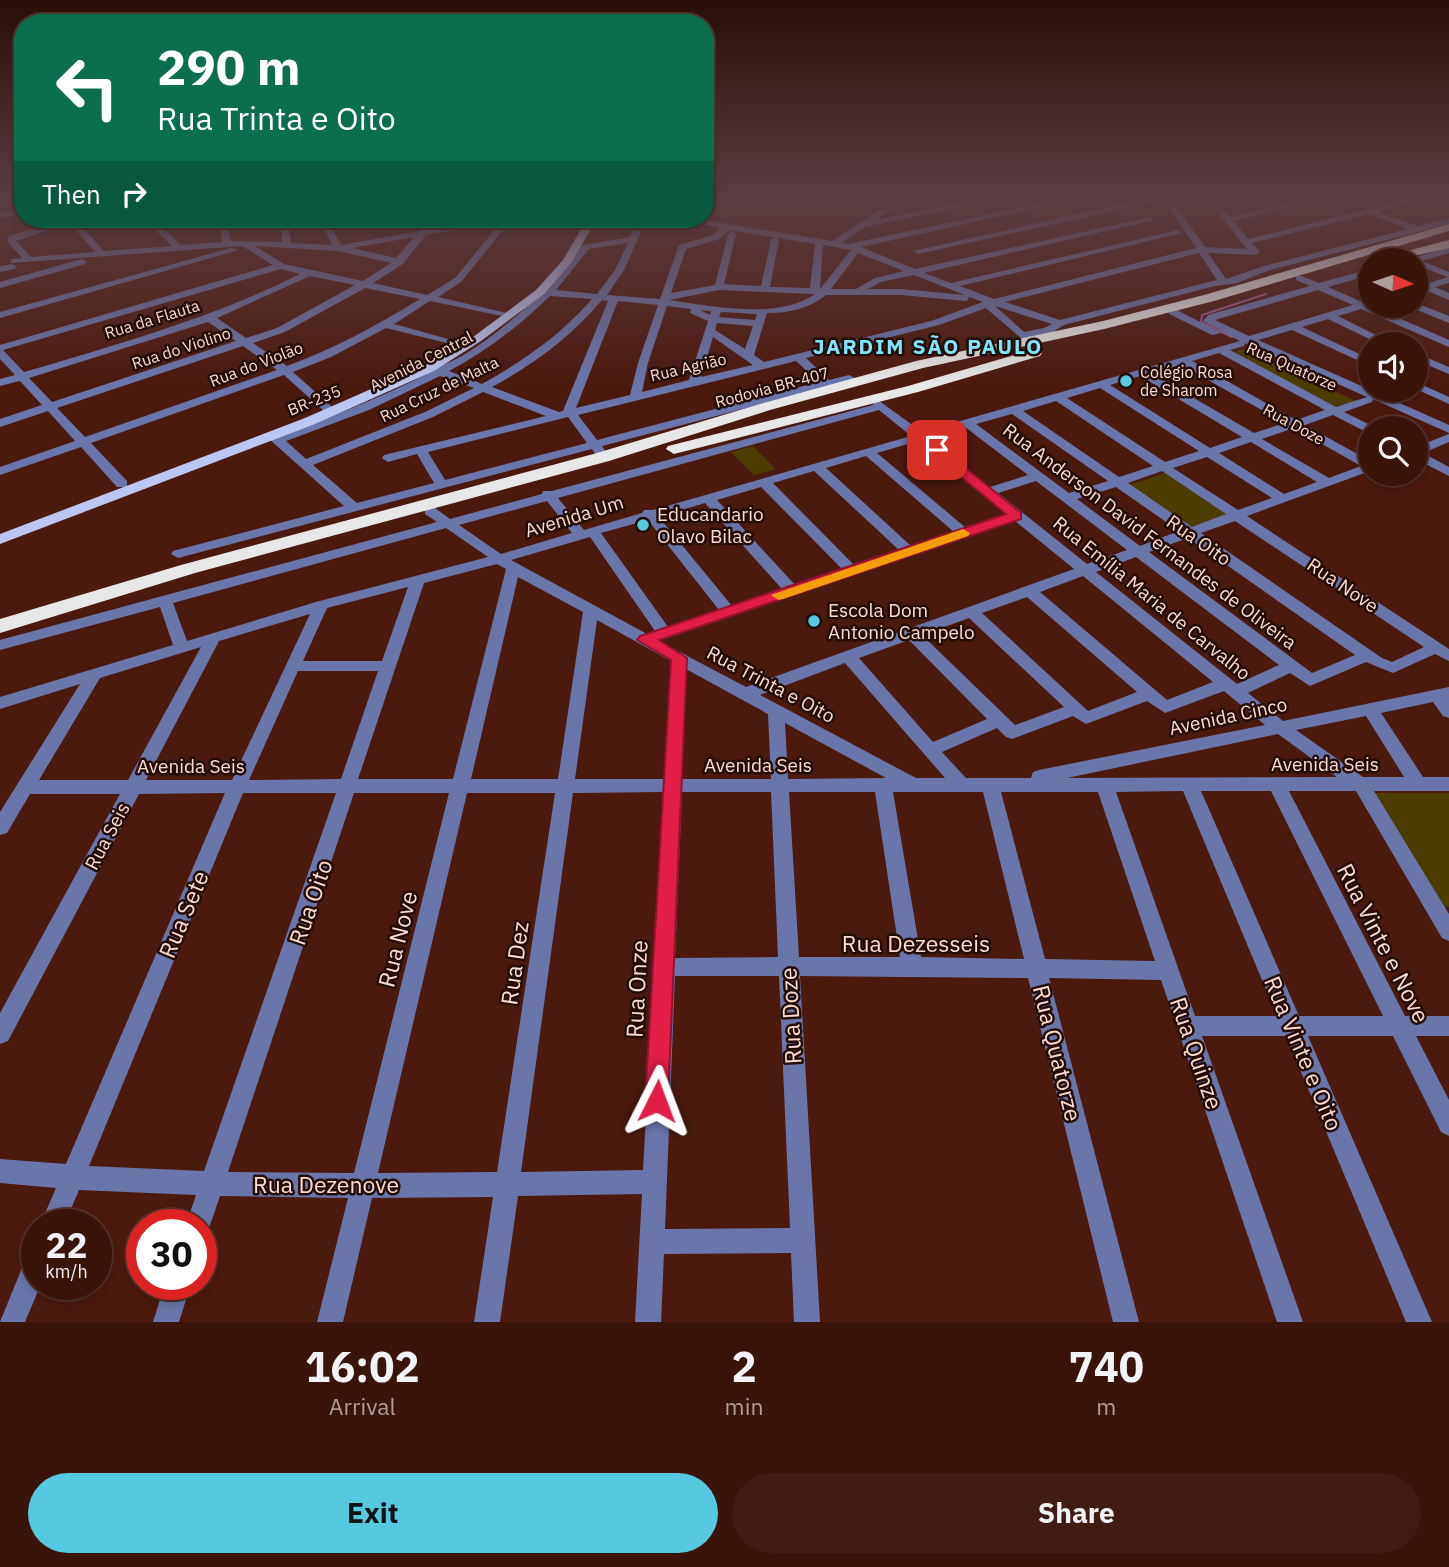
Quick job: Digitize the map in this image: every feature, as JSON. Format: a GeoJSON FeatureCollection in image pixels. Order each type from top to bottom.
{"type":"FeatureCollection","features":[{"type":"Feature","properties":{"kind":"highway","name":"Rodovia BR-407"},"geometry":{"type":"LineString","coordinates":[[0,624],[41,614],[183,561],[494,486],[598,451],[765,407],[854,380],[1026,338],[1301,280],[1352,260]]}},
{"type":"Feature","properties":{"kind":"highway","name":"Rodovia BR-407"},"geometry":{"type":"LineString","coordinates":[[0,633],[246,559],[436,517],[880,402],[930,384],[1173,312],[1358,265]]}},
{"type":"Feature","properties":{"kind":"highway"},"geometry":{"type":"LineString","coordinates":[[921,364],[906,371],[904,378],[914,383],[930,384]]}},
{"type":"Feature","properties":{"kind":"highway"},"geometry":{"type":"LineString","coordinates":[[854,380],[886,384],[890,389],[880,402]]}},
{"type":"Feature","properties":{"kind":"main road","name":"BR-235"},"geometry":{"type":"LineString","coordinates":[[0,528],[327,408],[413,368],[544,287],[562,260]]}},
{"type":"Feature","properties":{"kind":"main road","name":"BR-235"},"geometry":{"type":"LineString","coordinates":[[0,539],[275,438],[435,370],[544,287],[569,260]]}},
{"type":"Feature","properties":{"kind":"street"},"geometry":{"type":"LineString","coordinates":[[6,260],[13,264]]}},
{"type":"Feature","properties":{"kind":"street"},"geometry":{"type":"LineString","coordinates":[[0,269],[33,260]]}},
{"type":"Feature","properties":{"kind":"street"},"geometry":{"type":"LineString","coordinates":[[0,283],[90,260]]}},
{"type":"Feature","properties":{"kind":"street"},"geometry":{"type":"LineString","coordinates":[[0,316],[194,260]]}},
{"type":"Feature","properties":{"kind":"street"},"geometry":{"type":"LineString","coordinates":[[270,260],[281,266],[309,273],[502,313]]}},
{"type":"Feature","properties":{"kind":"street"},"geometry":{"type":"LineString","coordinates":[[390,260],[400,262]]}},
{"type":"Feature","properties":{"kind":"street","name":"Rua do Violão"},"geometry":{"type":"LineString","coordinates":[[0,471],[286,371],[385,325],[431,298],[463,275],[476,260]]}},
{"type":"Feature","properties":{"kind":"street","name":"Rua Cruz de Malta"},"geometry":{"type":"LineString","coordinates":[[306,463],[395,429],[482,389],[554,341],[599,298],[622,260]]}},
{"type":"Feature","properties":{"kind":"street"},"geometry":{"type":"LineString","coordinates":[[636,395],[678,260]]}},
{"type":"Feature","properties":{"kind":"street"},"geometry":{"type":"LineString","coordinates":[[719,287],[723,260]]}},
{"type":"Feature","properties":{"kind":"street"},"geometry":{"type":"LineString","coordinates":[[765,289],[771,260]]}},
{"type":"Feature","properties":{"kind":"street"},"geometry":{"type":"LineString","coordinates":[[819,292],[820,260]]}},
{"type":"Feature","properties":{"kind":"street"},"geometry":{"type":"LineString","coordinates":[[713,319],[800,306],[819,292],[844,260]]}},
{"type":"Feature","properties":{"kind":"street"},"geometry":{"type":"LineString","coordinates":[[883,260],[991,304],[1026,338],[1060,323],[1224,283],[1267,268],[1302,260]]}},
{"type":"Feature","properties":{"kind":"street"},"geometry":{"type":"LineString","coordinates":[[934,260],[943,265]]}},
{"type":"Feature","properties":{"kind":"street"},"geometry":{"type":"LineString","coordinates":[[857,292],[878,280],[968,260]]}},
{"type":"Feature","properties":{"kind":"street"},"geometry":{"type":"LineString","coordinates":[[1044,260],[1081,279]]}},
{"type":"Feature","properties":{"kind":"street"},"geometry":{"type":"LineString","coordinates":[[950,286],[1064,260]]}},
{"type":"Feature","properties":{"kind":"street","name":"Rua Agrião"},"geometry":{"type":"LineString","coordinates":[[387,458],[569,411],[799,358],[935,323],[1081,279],[1160,260]]}},
{"type":"Feature","properties":{"kind":"street"},"geometry":{"type":"LineString","coordinates":[[1207,260],[1224,283]]}},
{"type":"Feature","properties":{"kind":"street"},"geometry":{"type":"LineString","coordinates":[[1261,260],[1267,268],[1358,301]]}},
{"type":"Feature","properties":{"kind":"street","name":"Rua do Violino"},"geometry":{"type":"LineString","coordinates":[[0,423],[247,343],[313,314],[400,262]]}},
{"type":"Feature","properties":{"kind":"street"},"geometry":{"type":"LineString","coordinates":[[0,283],[13,264]]}},
{"type":"Feature","properties":{"kind":"street"},"geometry":{"type":"LineString","coordinates":[[0,348],[281,266]]}},
{"type":"Feature","properties":{"kind":"street"},"geometry":{"type":"LineString","coordinates":[[1428,268],[1449,278]]}},
{"type":"Feature","properties":{"kind":"street","name":"Rua da Flauta"},"geometry":{"type":"LineString","coordinates":[[0,383],[210,318],[257,300],[309,273]]}},
{"type":"Feature","properties":{"kind":"street"},"geometry":{"type":"LineString","coordinates":[[1205,319],[1301,280],[1358,273]]}},
{"type":"Feature","properties":{"kind":"street"},"geometry":{"type":"LineString","coordinates":[[1428,286],[1449,278]]}},
{"type":"Feature","properties":{"kind":"street"},"geometry":{"type":"LineString","coordinates":[[544,287],[614,299],[664,300],[719,287],[954,296],[1060,323]]}},
{"type":"Feature","properties":{"kind":"street"},"geometry":{"type":"LineString","coordinates":[[1428,291],[1449,297]]}},
{"type":"Feature","properties":{"kind":"street"},"geometry":{"type":"LineString","coordinates":[[598,451],[569,411],[614,299]]}},
{"type":"Feature","properties":{"kind":"street"},"geometry":{"type":"LineString","coordinates":[[664,300],[713,319],[760,323]]}},
{"type":"Feature","properties":{"kind":"street","name":"Avenida Um"},"geometry":{"type":"LineString","coordinates":[[0,703],[96,672],[418,578],[506,564],[649,513],[1221,350],[1358,306]]}},
{"type":"Feature","properties":{"kind":"street"},"geometry":{"type":"LineString","coordinates":[[749,354],[763,310]]}},
{"type":"Feature","properties":{"kind":"street"},"geometry":{"type":"LineString","coordinates":[[1428,311],[1449,320]]}},
{"type":"Feature","properties":{"kind":"street"},"geometry":{"type":"LineString","coordinates":[[1173,312],[1205,319],[1242,342],[1449,429]]}},
{"type":"Feature","properties":{"kind":"street","name":"Rua Quatorze"},"geometry":{"type":"LineString","coordinates":[[1173,312],[1358,395]]}},
{"type":"Feature","properties":{"kind":"street"},"geometry":{"type":"LineString","coordinates":[[1328,315],[1364,332]]}},
{"type":"Feature","properties":{"kind":"street"},"geometry":{"type":"LineString","coordinates":[[210,318],[286,371],[327,408]]}},
{"type":"Feature","properties":{"kind":"street"},"geometry":{"type":"LineString","coordinates":[[1394,318],[1423,332]]}},
{"type":"Feature","properties":{"kind":"street"},"geometry":{"type":"LineString","coordinates":[[713,319],[763,366]]}},
{"type":"Feature","properties":{"kind":"street"},"geometry":{"type":"LineString","coordinates":[[694,382],[713,319]]}},
{"type":"Feature","properties":{"kind":"street"},"geometry":{"type":"LineString","coordinates":[[385,325],[455,344]]}},
{"type":"Feature","properties":{"kind":"street"},"geometry":{"type":"LineString","coordinates":[[1293,326],[1358,357]]}},
{"type":"Feature","properties":{"kind":"street"},"geometry":{"type":"LineString","coordinates":[[1428,334],[1449,327]]}},
{"type":"Feature","properties":{"kind":"street"},"geometry":{"type":"LineString","coordinates":[[1428,335],[1446,350]]}},
{"type":"Feature","properties":{"kind":"street"},"geometry":{"type":"LineString","coordinates":[[1221,350],[1358,424]]}},
{"type":"Feature","properties":{"kind":"street"},"geometry":{"type":"LineString","coordinates":[[1428,356],[1446,350]]}},
{"type":"Feature","properties":{"kind":"street"},"geometry":{"type":"LineString","coordinates":[[0,353],[122,484]]}},
{"type":"Feature","properties":{"kind":"street"},"geometry":{"type":"LineString","coordinates":[[799,358],[826,383]]}},
{"type":"Feature","properties":{"kind":"street","name":"Rua Doze"},"geometry":{"type":"LineString","coordinates":[[1181,360],[1358,459]]}},
{"type":"Feature","properties":{"kind":"street"},"geometry":{"type":"LineString","coordinates":[[1428,362],[1449,372]]}},
{"type":"Feature","properties":{"kind":"street"},"geometry":{"type":"LineString","coordinates":[[435,370],[555,415]]}},
{"type":"Feature","properties":{"kind":"street"},"geometry":{"type":"LineString","coordinates":[[1141,372],[1328,482]]}},
{"type":"Feature","properties":{"kind":"street"},"geometry":{"type":"LineString","coordinates":[[183,561],[352,506],[506,467],[598,451],[826,383],[854,380]]}},
{"type":"Feature","properties":{"kind":"street"},"geometry":{"type":"LineString","coordinates":[[1101,384],[1283,499]]}},
{"type":"Feature","properties":{"kind":"street"},"geometry":{"type":"LineString","coordinates":[[1428,391],[1449,401]]}},
{"type":"Feature","properties":{"kind":"street","name":"Rua Nove"},"geometry":{"type":"LineString","coordinates":[[1058,397],[1443,651]]}},
{"type":"Feature","properties":{"kind":"street"},"geometry":{"type":"LineString","coordinates":[[0,645],[165,600],[436,517],[548,494],[880,402]]}},
{"type":"Feature","properties":{"kind":"street","name":"Rua Emília Maria de Carvalho"},"geometry":{"type":"LineString","coordinates":[[880,402],[1016,516],[1087,570],[1230,688],[1362,786]]}},
{"type":"Feature","properties":{"kind":"street"},"geometry":{"type":"LineString","coordinates":[[1068,498],[1362,402]]}},
{"type":"Feature","properties":{"kind":"street","name":"Rua Quatorze"},"geometry":{"type":"LineString","coordinates":[[1372,402],[1449,437]]}},
{"type":"Feature","properties":{"kind":"street","name":"Rua Oito"},"geometry":{"type":"LineString","coordinates":[[1013,409],[1386,668],[1443,651]]}},
{"type":"Feature","properties":{"kind":"street","name":"Rua Anderson David Fernandes de Oliveira"},"geometry":{"type":"LineString","coordinates":[[967,423],[1311,680],[1366,656]]}},
{"type":"Feature","properties":{"kind":"street"},"geometry":{"type":"LineString","coordinates":[[1428,447],[1449,437]]}},
{"type":"Feature","properties":{"kind":"street"},"geometry":{"type":"LineString","coordinates":[[275,438],[352,506]]}},
{"type":"Feature","properties":{"kind":"street"},"geometry":{"type":"LineString","coordinates":[[420,449],[441,483]]}},
{"type":"Feature","properties":{"kind":"street"},"geometry":{"type":"LineString","coordinates":[[868,452],[963,533]]}},
{"type":"Feature","properties":{"kind":"street"},"geometry":{"type":"LineString","coordinates":[[1428,460],[1449,472]]}},
{"type":"Feature","properties":{"kind":"street"},"geometry":{"type":"LineString","coordinates":[[816,466],[908,551]]}},
{"type":"Feature","properties":{"kind":"street"},"geometry":{"type":"LineString","coordinates":[[494,486],[506,467]]}},
{"type":"Feature","properties":{"kind":"street"},"geometry":{"type":"LineString","coordinates":[[747,693],[1358,471]]}},
{"type":"Feature","properties":{"kind":"street"},"geometry":{"type":"LineString","coordinates":[[988,492],[1038,476]]}},
{"type":"Feature","properties":{"kind":"street"},"geometry":{"type":"LineString","coordinates":[[763,481],[852,571]]}},
{"type":"Feature","properties":{"kind":"street"},"geometry":{"type":"LineString","coordinates":[[548,494],[587,533],[664,633]]}},
{"type":"Feature","properties":{"kind":"street"},"geometry":{"type":"LineString","coordinates":[[707,497],[792,591]]}},
{"type":"Feature","properties":{"kind":"street"},"geometry":{"type":"LineString","coordinates":[[649,513],[728,611]]}},
{"type":"Feature","properties":{"kind":"street"},"geometry":{"type":"LineString","coordinates":[[645,640],[1016,516]]}},
{"type":"Feature","properties":{"kind":"street","name":"Rua Trinta e Oito"},"geometry":{"type":"LineString","coordinates":[[436,517],[506,564],[913,785]]}},
{"type":"Feature","properties":{"kind":"street","name":"Rua Nove"},"geometry":{"type":"LineString","coordinates":[[330,1322],[459,788],[506,564]]}},
{"type":"Feature","properties":{"kind":"street","name":"Rua Oito"},"geometry":{"type":"LineString","coordinates":[[203,1209],[418,578]]}},
{"type":"Feature","properties":{"kind":"street"},"geometry":{"type":"LineString","coordinates":[[1030,592],[1165,707],[1291,666]]}},
{"type":"Feature","properties":{"kind":"street"},"geometry":{"type":"LineString","coordinates":[[165,600],[181,647]]}},
{"type":"Feature","properties":{"kind":"street","name":"Rua Sete"},"geometry":{"type":"LineString","coordinates":[[58,1209],[237,787],[321,605]]}},
{"type":"Feature","properties":{"kind":"street","name":"Rua Dez"},"geometry":{"type":"LineString","coordinates":[[487,1322],[592,611]]}},
{"type":"Feature","properties":{"kind":"street"},"geometry":{"type":"LineString","coordinates":[[972,612],[1080,714]]}},
{"type":"Feature","properties":{"kind":"street"},"geometry":{"type":"LineString","coordinates":[[912,634],[1012,733],[1148,694]]}},
{"type":"Feature","properties":{"kind":"street","name":"Rua Seis"},"geometry":{"type":"LineString","coordinates":[[0,1034],[214,637]]}},
{"type":"Feature","properties":{"kind":"street"},"geometry":{"type":"LineString","coordinates":[[849,657],[961,785]]}},
{"type":"Feature","properties":{"kind":"street","name":"Rua Onze"},"geometry":{"type":"LineString","coordinates":[[648,1322],[679,658]]}},
{"type":"Feature","properties":{"kind":"street"},"geometry":{"type":"LineString","coordinates":[[293,666],[389,666]]}},
{"type":"Feature","properties":{"kind":"street"},"geometry":{"type":"LineString","coordinates":[[0,828],[96,672]]}},
{"type":"Feature","properties":{"kind":"street"},"geometry":{"type":"LineString","coordinates":[[1443,694],[1449,712]]}},
{"type":"Feature","properties":{"kind":"street","name":"Avenida Cinco"},"geometry":{"type":"LineString","coordinates":[[1016,783],[1278,726],[1443,694]]}},
{"type":"Feature","properties":{"kind":"street","name":"Rua Doze"},"geometry":{"type":"LineString","coordinates":[[776,709],[807,1322]]}},
{"type":"Feature","properties":{"kind":"street"},"geometry":{"type":"LineString","coordinates":[[1370,709],[1418,784]]}},
{"type":"Feature","properties":{"kind":"street"},"geometry":{"type":"LineString","coordinates":[[932,749],[998,721]]}},
{"type":"Feature","properties":{"kind":"street","name":"Avenida Seis"},"geometry":{"type":"LineString","coordinates":[[25,787],[565,788],[1016,783],[1362,786],[1449,784]]}},
{"type":"Feature","properties":{"kind":"street","name":"Rua Quatorze"},"geometry":{"type":"LineString","coordinates":[[990,784],[1126,1322]]}},
{"type":"Feature","properties":{"kind":"street","name":"Rua Quinze"},"geometry":{"type":"LineString","coordinates":[[1104,784],[1290,1322]]}},
{"type":"Feature","properties":{"kind":"street","name":"Rua Vinte e Oito"},"geometry":{"type":"LineString","coordinates":[[1189,784],[1419,1322]]}},
{"type":"Feature","properties":{"kind":"street","name":"Rua Vinte e Nove"},"geometry":{"type":"LineString","coordinates":[[1276,784],[1449,1124]]}},
{"type":"Feature","properties":{"kind":"street"},"geometry":{"type":"LineString","coordinates":[[883,786],[912,966]]}},
{"type":"Feature","properties":{"kind":"street"},"geometry":{"type":"LineString","coordinates":[[1362,786],[1449,932]]}},
{"type":"Feature","properties":{"kind":"street","name":"Rua Dezesseis"},"geometry":{"type":"LineString","coordinates":[[663,967],[912,966],[1169,971]]}},
{"type":"Feature","properties":{"kind":"street"},"geometry":{"type":"LineString","coordinates":[[1188,1026],[1449,1026]]}},
{"type":"Feature","properties":{"kind":"street","name":"Rua Dezenove"},"geometry":{"type":"LineString","coordinates":[[0,1171],[71,1178],[212,1183],[653,1182]]}},
{"type":"Feature","properties":{"kind":"street"},"geometry":{"type":"LineString","coordinates":[[651,1242],[802,1240]]}},
{"type":"Feature","properties":{"kind":"street"},"geometry":{"type":"LineString","coordinates":[[12,1322],[21,1300]]}},
{"type":"Feature","properties":{"kind":"street"},"geometry":{"type":"LineString","coordinates":[[166,1322],[173,1300]]}},
{"type":"Feature","properties":{"kind":"shaded area"},"geometry":{"type":"Polygon","coordinates":[[[1242,349],[1356,401],[1331,408],[1233,353],[1242,349]]]}},
{"type":"Feature","properties":{"kind":"shaded area"},"geometry":{"type":"Polygon","coordinates":[[[753,446],[776,469],[754,475],[731,452],[753,446]]]}},
{"type":"Feature","properties":{"kind":"shaded area"},"geometry":{"type":"Polygon","coordinates":[[[1165,473],[1231,517],[1192,532],[1126,486],[1165,473]]]}},
{"type":"Feature","properties":{"kind":"shaded area"},"geometry":{"type":"Polygon","coordinates":[[[1374,793],[1449,793],[1449,907],[1440,907],[1374,793]]]}},
{"type":"Feature","properties":{"kind":"waterway"},"geometry":{"type":"LineString","coordinates":[[1232,337],[1201,322],[1202,315],[1266,294]]}},
{"type":"Feature","properties":{"kind":"waterway"},"geometry":{"type":"LineString","coordinates":[[1245,342],[1293,364]]}},
{"type":"Feature","properties":{"kind":"slow traffic"},"geometry":{"type":"LineString","coordinates":[[778,595],[963,533]]}},
{"type":"Feature","properties":{"kind":"place","name":"Colégio Rosa de Sharom"},"geometry":{"type":"Point","coordinates":[1126,381]}},
{"type":"Feature","properties":{"kind":"place","name":"Educandario Olavo Bilac"},"geometry":{"type":"Point","coordinates":[643,525]}},
{"type":"Feature","properties":{"kind":"place","name":"Escola Dom Antonio Campelo"},"geometry":{"type":"Point","coordinates":[814,621]}},
{"type":"Feature","properties":{"kind":"district","name":"JARDIM SÃO PAULO"},"geometry":{"type":"Point","coordinates":[928,346]}},
{"type":"Feature","properties":{"kind":"route"},"geometry":{"type":"LineString","coordinates":[[657,1101],[679,658],[645,640],[1016,516],[937,450]]}}]}
